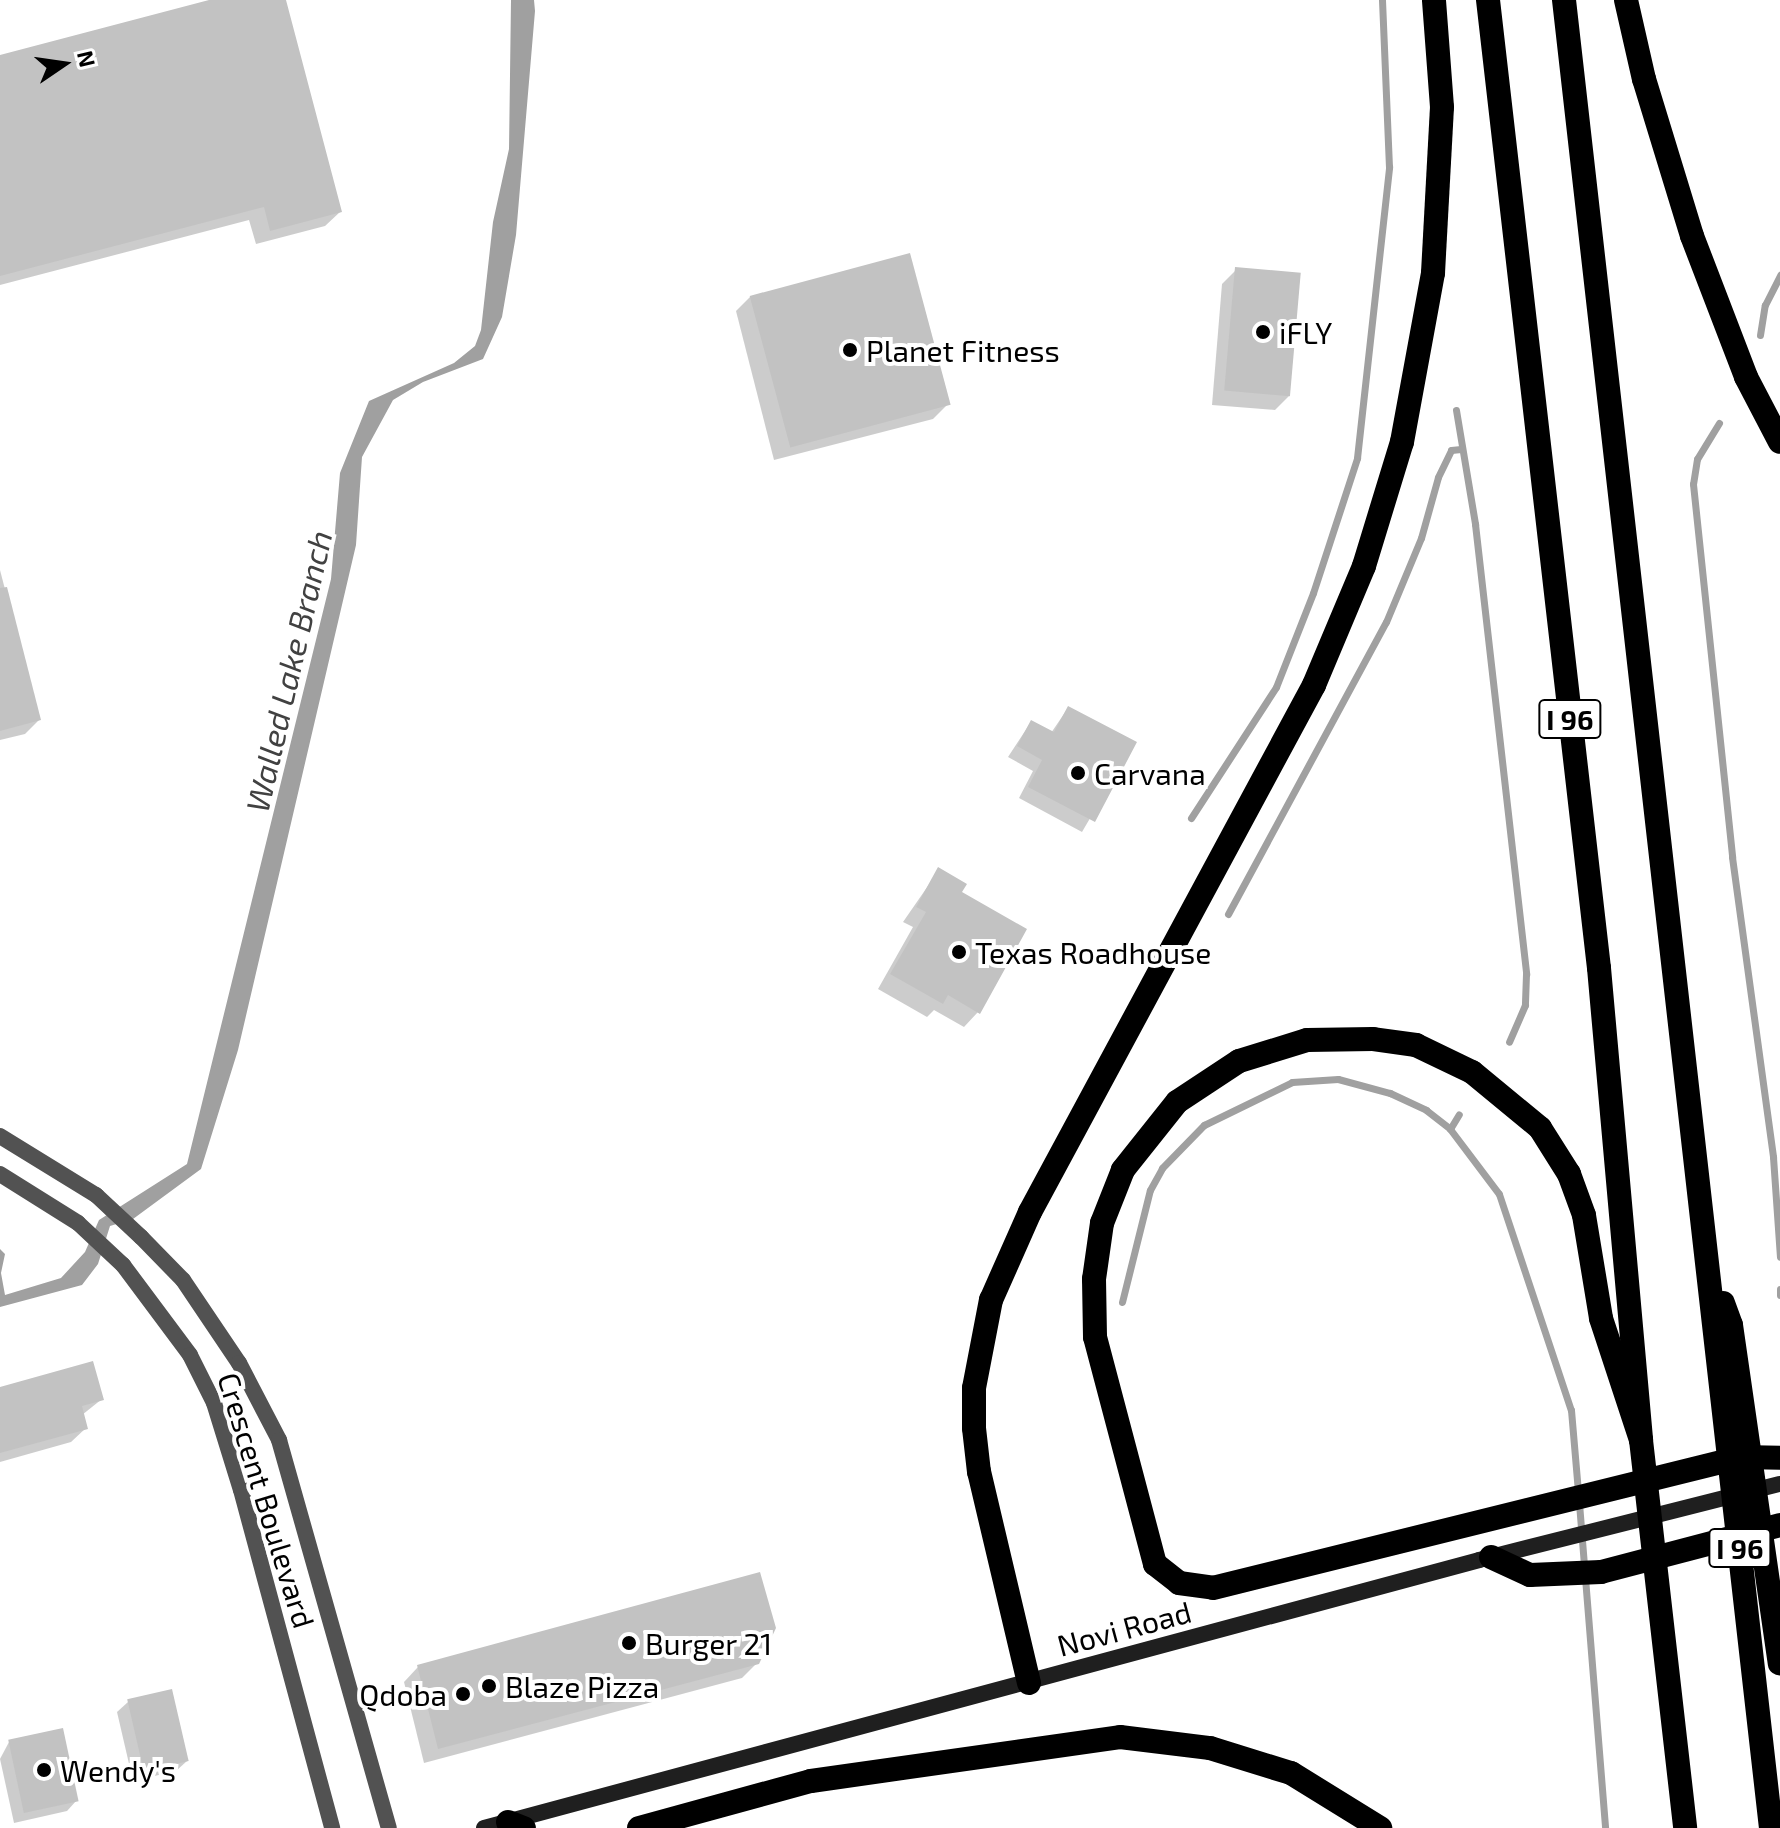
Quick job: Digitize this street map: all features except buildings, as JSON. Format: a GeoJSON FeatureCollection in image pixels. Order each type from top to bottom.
{"type":"FeatureCollection","features":[{"type":"Feature","properties":{"kind":"highway"},"geometry":{"type":"LineString","coordinates":[[1029,1683],[979,1472],[974,1428],[974,1388],[991,1300],[1030,1212],[1314,685],[1364,566],[1402,442],[1433,273],[1442,107],[1434,0]]}},
{"type":"Feature","properties":{"kind":"highway","name":"I 96"},"geometry":{"type":"LineString","coordinates":[[1488,0],[1599,968],[1641,1440],[1685,1828]]}},
{"type":"Feature","properties":{"kind":"highway","name":"I 96"},"geometry":{"type":"LineString","coordinates":[[1564,0],[1668,948],[1708,1268],[1771,1828]]}},
{"type":"Feature","properties":{"kind":"highway"},"geometry":{"type":"LineString","coordinates":[[1626,0],[1644,79],[1692,236],[1746,377],[1780,442]]}},
{"type":"Feature","properties":{"kind":"highway"},"geometry":{"type":"LineString","coordinates":[[1641,1440],[1601,1318],[1584,1215],[1569,1174],[1540,1128],[1472,1072],[1416,1045],[1373,1039],[1307,1040],[1239,1061],[1177,1102],[1123,1170],[1102,1223],[1094,1279],[1095,1337],[1155,1564],[1179,1583],[1213,1588],[1741,1457],[1780,1458]]}},
{"type":"Feature","properties":{"kind":"highway"},"geometry":{"type":"LineString","coordinates":[[1708,1268],[1731,1325],[1780,1663]]}},
{"type":"Feature","properties":{"kind":"highway"},"geometry":{"type":"LineString","coordinates":[[1491,1557],[1530,1575],[1573,1574],[1627,1566],[1780,1525]]}},
{"type":"Feature","properties":{"kind":"highway"},"geometry":{"type":"LineString","coordinates":[[639,1828],[811,1781],[1120,1737],[1210,1748],[1291,1773],[1380,1828]]}},
{"type":"Feature","properties":{"kind":"main road","name":"Novi Road"},"geometry":{"type":"LineString","coordinates":[[505,1826],[1491,1557],[1780,1484]]}},
{"type":"Feature","properties":{"kind":"street","name":"Crescent Boulevard"},"geometry":{"type":"LineString","coordinates":[[0,1136],[45,1160],[96,1195],[183,1280],[239,1363],[279,1440],[389,1828]]}},
{"type":"Feature","properties":{"kind":"street","name":"Crescent Boulevard"},"geometry":{"type":"LineString","coordinates":[[0,1174],[78,1223],[152,1300],[190,1355],[214,1403],[332,1828]]}},
{"type":"Feature","properties":{"kind":"shaded area"},"geometry":{"type":"Polygon","coordinates":[[[511,0],[534,0],[535,11],[516,235],[502,317],[483,359],[423,382],[393,400],[362,457],[356,545],[238,1050],[201,1169],[133,1219],[110,1226],[98,1264],[82,1285],[0,1307],[0,1249],[5,1254],[1,1273],[5,1295],[61,1278],[85,1252],[99,1220],[187,1164],[331,579],[340,473],[369,401],[454,363],[475,346],[481,330],[493,222],[509,149],[511,0]]]}},
{"type":"Feature","properties":{"kind":"waterway"},"geometry":{"type":"LineString","coordinates":[[1191,818],[1276,687],[1313,593],[1357,458],[1389,167],[1382,0]]}},
{"type":"Feature","properties":{"kind":"waterway"},"geometry":{"type":"LineString","coordinates":[[1760,335],[1765,305],[1780,275]]}},
{"type":"Feature","properties":{"kind":"waterway"},"geometry":{"type":"LineString","coordinates":[[1456,410],[1475,524],[1526,974],[1525,1005],[1509,1042]]}},
{"type":"Feature","properties":{"kind":"waterway"},"geometry":{"type":"LineString","coordinates":[[1719,423],[1697,459],[1693,484],[1732,857],[1773,1157],[1780,1257]]}},
{"type":"Feature","properties":{"kind":"waterway"},"geometry":{"type":"LineString","coordinates":[[1228,914],[1386,622],[1421,538],[1438,477],[1451,450],[1461,449]]}},
{"type":"Feature","properties":{"kind":"waterway"},"geometry":{"type":"LineString","coordinates":[[1122,1302],[1150,1190],[1162,1168],[1204,1125],[1292,1082],[1338,1079],[1390,1093],[1426,1110],[1450,1129],[1499,1194],[1571,1410],[1578,1491]]}},
{"type":"Feature","properties":{"kind":"waterway"},"geometry":{"type":"LineString","coordinates":[[1450,1129],[1459,1114]]}},
{"type":"Feature","properties":{"kind":"waterway"},"geometry":{"type":"LineString","coordinates":[[1780,1289],[1780,1295]]}},
{"type":"Feature","properties":{"kind":"waterway"},"geometry":{"type":"LineString","coordinates":[[1579,1503],[1605,1828]]}},
{"type":"Feature","properties":{"kind":"place","name":"iFLY"},"geometry":{"type":"Point","coordinates":[1263,332]}},
{"type":"Feature","properties":{"kind":"place","name":"Planet Fitness"},"geometry":{"type":"Point","coordinates":[850,350]}},
{"type":"Feature","properties":{"kind":"place","name":"Carvana"},"geometry":{"type":"Point","coordinates":[1078,773]}},
{"type":"Feature","properties":{"kind":"place","name":"Texas Roadhouse"},"geometry":{"type":"Point","coordinates":[959,952]}},
{"type":"Feature","properties":{"kind":"place","name":"Burger 21"},"geometry":{"type":"Point","coordinates":[629,1643]}},
{"type":"Feature","properties":{"kind":"place","name":"Blaze Pizza"},"geometry":{"type":"Point","coordinates":[489,1686]}},
{"type":"Feature","properties":{"kind":"place","name":"Qdoba"},"geometry":{"type":"Point","coordinates":[463,1694]}},
{"type":"Feature","properties":{"kind":"place","name":"Wendy's"},"geometry":{"type":"Point","coordinates":[44,1770]}},
{"type":"Feature","properties":{"kind":"water label","name":"Walled Lake Branch"},"geometry":{"type":"Point","coordinates":[288,671]}}]}
